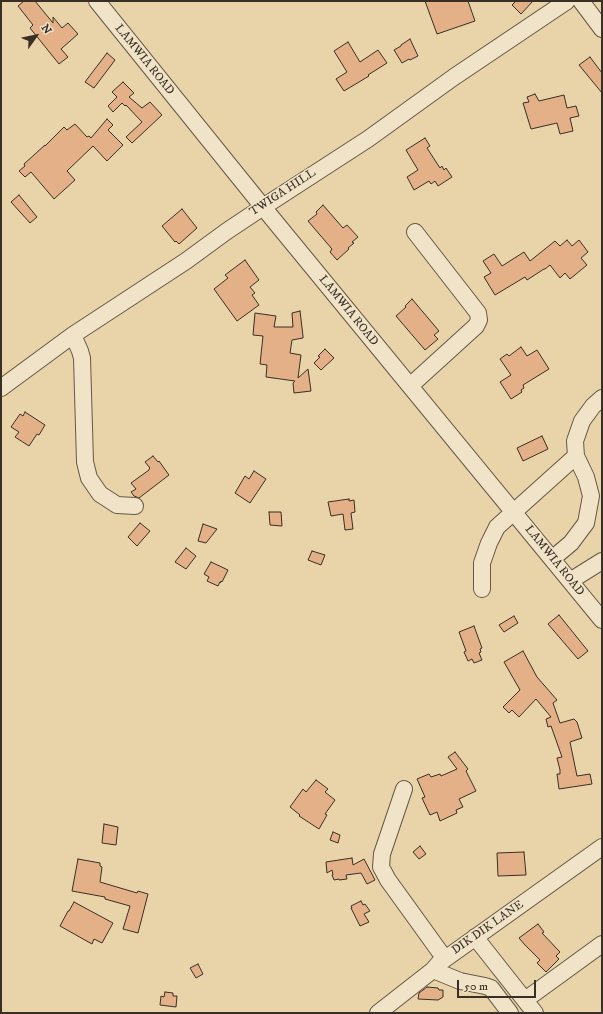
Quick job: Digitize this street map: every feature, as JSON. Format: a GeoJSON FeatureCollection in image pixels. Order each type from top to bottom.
{"type":"FeatureCollection","features":[{"type":"Feature","properties":{"kind":"street","name":"LAMWIA ROAD"},"geometry":{"type":"LineString","coordinates":[[97,1],[263,207],[602,620]]}},
{"type":"Feature","properties":{"kind":"street","name":"TWIGA HILL"},"geometry":{"type":"LineString","coordinates":[[1,388],[73,335],[186,260],[227,230],[368,139],[460,73],[567,1]]}},
{"type":"Feature","properties":{"kind":"street"},"geometry":{"type":"LineString","coordinates":[[581,1],[602,29]]}},
{"type":"Feature","properties":{"kind":"street"},"geometry":{"type":"LineString","coordinates":[[410,386],[476,326],[479,320],[478,313],[415,232]]}},
{"type":"Feature","properties":{"kind":"street"},"geometry":{"type":"LineString","coordinates":[[73,335],[82,358],[85,462],[89,478],[100,494],[117,505],[136,506]]}},
{"type":"Feature","properties":{"kind":"street"},"geometry":{"type":"LineString","coordinates":[[552,559],[570,543],[586,523],[591,496],[586,477],[576,456],[575,440],[582,421],[602,398]]}},
{"type":"Feature","properties":{"kind":"street"},"geometry":{"type":"LineString","coordinates":[[482,589],[482,563],[489,543],[497,527],[576,456]]}},
{"type":"Feature","properties":{"kind":"street"},"geometry":{"type":"LineString","coordinates":[[570,581],[602,561]]}},
{"type":"Feature","properties":{"kind":"street"},"geometry":{"type":"LineString","coordinates":[[404,789],[382,854],[381,867],[388,880],[445,959]]}},
{"type":"Feature","properties":{"kind":"street","name":"DIK DIK LANE"},"geometry":{"type":"LineString","coordinates":[[378,1013],[433,970],[439,963],[602,847]]}},
{"type":"Feature","properties":{"kind":"street"},"geometry":{"type":"LineString","coordinates":[[475,938],[535,1013]]}},
{"type":"Feature","properties":{"kind":"street"},"geometry":{"type":"LineString","coordinates":[[525,1000],[602,944]]}},
{"type":"Feature","properties":{"kind":"street"},"geometry":{"type":"LineString","coordinates":[[433,970],[460,981],[491,988],[510,1013]]}},
{"type":"Feature","properties":{"kind":"building"},"geometry":{"type":"Polygon","coordinates":[[[24,1],[35,1],[53,23],[53,17],[62,28],[68,23],[78,34],[61,49],[68,57],[59,64],[30,28],[33,25],[18,6],[24,1]]]}},
{"type":"Feature","properties":{"kind":"building"},"geometry":{"type":"Polygon","coordinates":[[[425,1],[468,1],[475,21],[437,34],[425,1]]]}},
{"type":"Feature","properties":{"kind":"building"},"geometry":{"type":"Polygon","coordinates":[[[516,1],[533,1],[521,14],[512,5],[516,1]]]}},
{"type":"Feature","properties":{"kind":"building"},"geometry":{"type":"Polygon","coordinates":[[[410,39],[418,56],[402,63],[394,50],[410,39]]]}},
{"type":"Feature","properties":{"kind":"building"},"geometry":{"type":"Polygon","coordinates":[[[348,42],[360,62],[378,50],[387,63],[344,91],[336,79],[347,72],[334,51],[348,42]]]}},
{"type":"Feature","properties":{"kind":"building"},"geometry":{"type":"Polygon","coordinates":[[[107,53],[115,60],[94,88],[85,82],[107,53]]]}},
{"type":"Feature","properties":{"kind":"building"},"geometry":{"type":"Polygon","coordinates":[[[590,57],[602,73],[602,93],[579,65],[590,57]]]}},
{"type":"Feature","properties":{"kind":"building"},"geometry":{"type":"Polygon","coordinates":[[[123,82],[134,93],[129,97],[142,108],[150,102],[162,115],[132,143],[126,137],[142,122],[126,105],[125,106],[122,103],[113,112],[108,106],[117,97],[112,92],[123,82]]]}},
{"type":"Feature","properties":{"kind":"building"},"geometry":{"type":"Polygon","coordinates":[[[535,94],[539,101],[564,95],[567,108],[576,106],[579,116],[570,118],[573,131],[560,134],[557,123],[531,129],[523,103],[529,102],[527,97],[535,94]]]}},
{"type":"Feature","properties":{"kind":"building"},"geometry":{"type":"Polygon","coordinates":[[[107,119],[113,125],[108,130],[123,145],[107,161],[93,146],[67,171],[75,180],[54,199],[31,172],[25,177],[19,171],[25,166],[24,164],[64,127],[67,130],[75,124],[87,137],[89,136],[91,138],[107,119]]]}},
{"type":"Feature","properties":{"kind":"building"},"geometry":{"type":"Polygon","coordinates":[[[425,138],[430,146],[427,148],[440,168],[442,166],[444,170],[446,168],[452,177],[438,186],[435,181],[431,184],[429,181],[414,190],[407,177],[418,170],[406,150],[425,138]]]}},
{"type":"Feature","properties":{"kind":"building"},"geometry":{"type":"Polygon","coordinates":[[[19,195],[37,217],[30,223],[11,202],[19,195]]]}},
{"type":"Feature","properties":{"kind":"building"},"geometry":{"type":"Polygon","coordinates":[[[323,205],[343,228],[347,225],[358,237],[352,242],[354,243],[348,248],[349,249],[337,260],[330,252],[332,249],[308,221],[317,214],[316,212],[323,205]]]}},
{"type":"Feature","properties":{"kind":"building"},"geometry":{"type":"Polygon","coordinates":[[[182,209],[197,228],[179,244],[176,241],[175,242],[162,226],[182,209]]]}},
{"type":"Feature","properties":{"kind":"building"},"geometry":{"type":"Polygon","coordinates":[[[567,240],[572,246],[579,240],[588,252],[581,258],[587,265],[570,279],[565,273],[560,278],[550,265],[527,280],[525,277],[495,295],[484,277],[491,273],[483,261],[494,254],[502,266],[524,252],[530,261],[555,241],[560,246],[567,240]]]}},
{"type":"Feature","properties":{"kind":"building"},"geometry":{"type":"Polygon","coordinates":[[[245,260],[259,280],[250,287],[255,293],[252,295],[259,305],[237,321],[214,289],[228,278],[225,275],[245,260]]]}},
{"type":"Feature","properties":{"kind":"building"},"geometry":{"type":"Polygon","coordinates":[[[412,299],[439,331],[434,335],[438,339],[425,350],[396,316],[412,299]]]}},
{"type":"Feature","properties":{"kind":"building"},"geometry":{"type":"Polygon","coordinates":[[[300,311],[303,338],[292,340],[290,353],[301,355],[298,378],[308,369],[311,391],[294,393],[293,383],[295,381],[266,377],[267,365],[260,364],[263,336],[253,335],[255,313],[276,316],[274,327],[293,327],[292,313],[300,311]]]}},
{"type":"Feature","properties":{"kind":"building"},"geometry":{"type":"Polygon","coordinates":[[[521,347],[527,356],[537,350],[549,369],[523,385],[524,388],[521,390],[522,392],[511,399],[500,382],[511,375],[500,359],[507,354],[509,356],[521,347]]]}},
{"type":"Feature","properties":{"kind":"building"},"geometry":{"type":"Polygon","coordinates":[[[325,349],[334,358],[321,370],[314,363],[325,349]]]}},
{"type":"Feature","properties":{"kind":"building"},"geometry":{"type":"Polygon","coordinates":[[[25,412],[45,425],[39,435],[37,434],[29,446],[15,437],[19,432],[11,427],[20,414],[23,416],[25,412]]]}},
{"type":"Feature","properties":{"kind":"building"},"geometry":{"type":"Polygon","coordinates":[[[542,436],[548,449],[523,461],[517,448],[542,436]]]}},
{"type":"Feature","properties":{"kind":"building"},"geometry":{"type":"Polygon","coordinates":[[[153,456],[158,462],[159,461],[169,475],[139,498],[134,496],[131,492],[136,489],[131,483],[149,470],[150,468],[145,462],[153,456]]]}},
{"type":"Feature","properties":{"kind":"building"},"geometry":{"type":"Polygon","coordinates":[[[254,471],[266,479],[250,503],[235,493],[245,476],[249,479],[254,471]]]}},
{"type":"Feature","properties":{"kind":"building"},"geometry":{"type":"Polygon","coordinates":[[[349,499],[349,501],[354,500],[355,512],[351,513],[353,529],[345,530],[343,514],[331,516],[328,502],[349,499]]]}},
{"type":"Feature","properties":{"kind":"building"},"geometry":{"type":"Polygon","coordinates":[[[269,512],[281,512],[282,526],[270,525],[269,512]]]}},
{"type":"Feature","properties":{"kind":"building"},"geometry":{"type":"Polygon","coordinates":[[[140,523],[150,531],[137,546],[128,537],[140,523]]]}},
{"type":"Feature","properties":{"kind":"building"},"geometry":{"type":"Polygon","coordinates":[[[203,524],[217,529],[206,543],[198,541],[203,524]]]}},
{"type":"Feature","properties":{"kind":"building"},"geometry":{"type":"Polygon","coordinates":[[[186,548],[196,556],[186,569],[175,562],[186,548]]]}},
{"type":"Feature","properties":{"kind":"building"},"geometry":{"type":"Polygon","coordinates":[[[312,551],[325,555],[321,565],[308,560],[312,551]]]}},
{"type":"Feature","properties":{"kind":"building"},"geometry":{"type":"Polygon","coordinates":[[[211,562],[228,570],[222,582],[220,582],[218,586],[207,581],[209,577],[204,574],[211,562]]]}},
{"type":"Feature","properties":{"kind":"building"},"geometry":{"type":"Polygon","coordinates":[[[559,615],[588,651],[578,659],[548,624],[559,615]]]}},
{"type":"Feature","properties":{"kind":"building"},"geometry":{"type":"Polygon","coordinates":[[[514,616],[518,623],[504,632],[499,625],[514,616]]]}},
{"type":"Feature","properties":{"kind":"building"},"geometry":{"type":"Polygon","coordinates":[[[474,626],[482,648],[480,649],[481,652],[479,653],[482,660],[474,663],[472,659],[468,661],[459,632],[474,626]]]}},
{"type":"Feature","properties":{"kind":"building"},"geometry":{"type":"Polygon","coordinates":[[[523,651],[537,677],[557,700],[553,703],[560,723],[574,719],[577,722],[582,738],[570,742],[577,776],[590,774],[592,784],[559,789],[557,774],[560,774],[560,770],[557,758],[562,757],[551,726],[548,727],[546,719],[551,717],[536,699],[519,717],[512,710],[509,713],[503,707],[520,690],[504,662],[523,651]]]}},
{"type":"Feature","properties":{"kind":"building"},"geometry":{"type":"Polygon","coordinates":[[[455,752],[468,769],[466,771],[476,791],[459,799],[463,807],[456,810],[457,813],[440,821],[437,812],[430,815],[422,798],[425,797],[417,779],[429,774],[431,777],[440,774],[441,776],[457,769],[448,757],[455,752]]]}},
{"type":"Feature","properties":{"kind":"building"},"geometry":{"type":"Polygon","coordinates":[[[316,780],[328,789],[325,792],[335,800],[325,814],[327,815],[319,829],[299,816],[300,815],[290,807],[303,789],[306,792],[316,780]]]}},
{"type":"Feature","properties":{"kind":"building"},"geometry":{"type":"Polygon","coordinates":[[[104,824],[118,827],[116,845],[102,843],[104,824]]]}},
{"type":"Feature","properties":{"kind":"building"},"geometry":{"type":"Polygon","coordinates":[[[333,832],[340,835],[338,843],[330,840],[333,832]]]}},
{"type":"Feature","properties":{"kind":"building"},"geometry":{"type":"Polygon","coordinates":[[[420,846],[426,854],[419,859],[413,852],[420,846]]]}},
{"type":"Feature","properties":{"kind":"building"},"geometry":{"type":"Polygon","coordinates":[[[524,852],[526,875],[498,876],[497,853],[524,852]]]}},
{"type":"Feature","properties":{"kind":"building"},"geometry":{"type":"Polygon","coordinates":[[[352,858],[353,865],[364,859],[375,880],[367,884],[361,873],[346,875],[347,879],[334,880],[332,870],[327,873],[326,862],[352,858]]]}},
{"type":"Feature","properties":{"kind":"building"},"geometry":{"type":"Polygon","coordinates":[[[78,859],[100,863],[100,866],[102,867],[100,882],[137,893],[138,891],[148,894],[138,933],[123,929],[130,906],[105,899],[105,897],[72,891],[78,859]]]}},
{"type":"Feature","properties":{"kind":"building"},"geometry":{"type":"Polygon","coordinates":[[[361,901],[370,911],[364,914],[369,922],[360,926],[351,906],[361,901]]]}},
{"type":"Feature","properties":{"kind":"building"},"geometry":{"type":"Polygon","coordinates":[[[74,902],[113,923],[102,943],[94,939],[92,944],[60,926],[74,902]]]}},
{"type":"Feature","properties":{"kind":"building"},"geometry":{"type":"Polygon","coordinates":[[[538,924],[544,932],[542,933],[560,952],[556,956],[559,959],[546,972],[537,963],[540,960],[519,938],[538,924]]]}},
{"type":"Feature","properties":{"kind":"building"},"geometry":{"type":"Polygon","coordinates":[[[198,964],[203,974],[196,978],[190,968],[198,964]]]}},
{"type":"Feature","properties":{"kind":"building"},"geometry":{"type":"Polygon","coordinates":[[[427,987],[443,990],[443,997],[438,1000],[418,999],[419,993],[427,987]]]}},
{"type":"Feature","properties":{"kind":"building"},"geometry":{"type":"Polygon","coordinates":[[[165,992],[173,993],[173,996],[177,996],[176,1007],[160,1005],[161,996],[164,997],[165,992]]]}}]}
